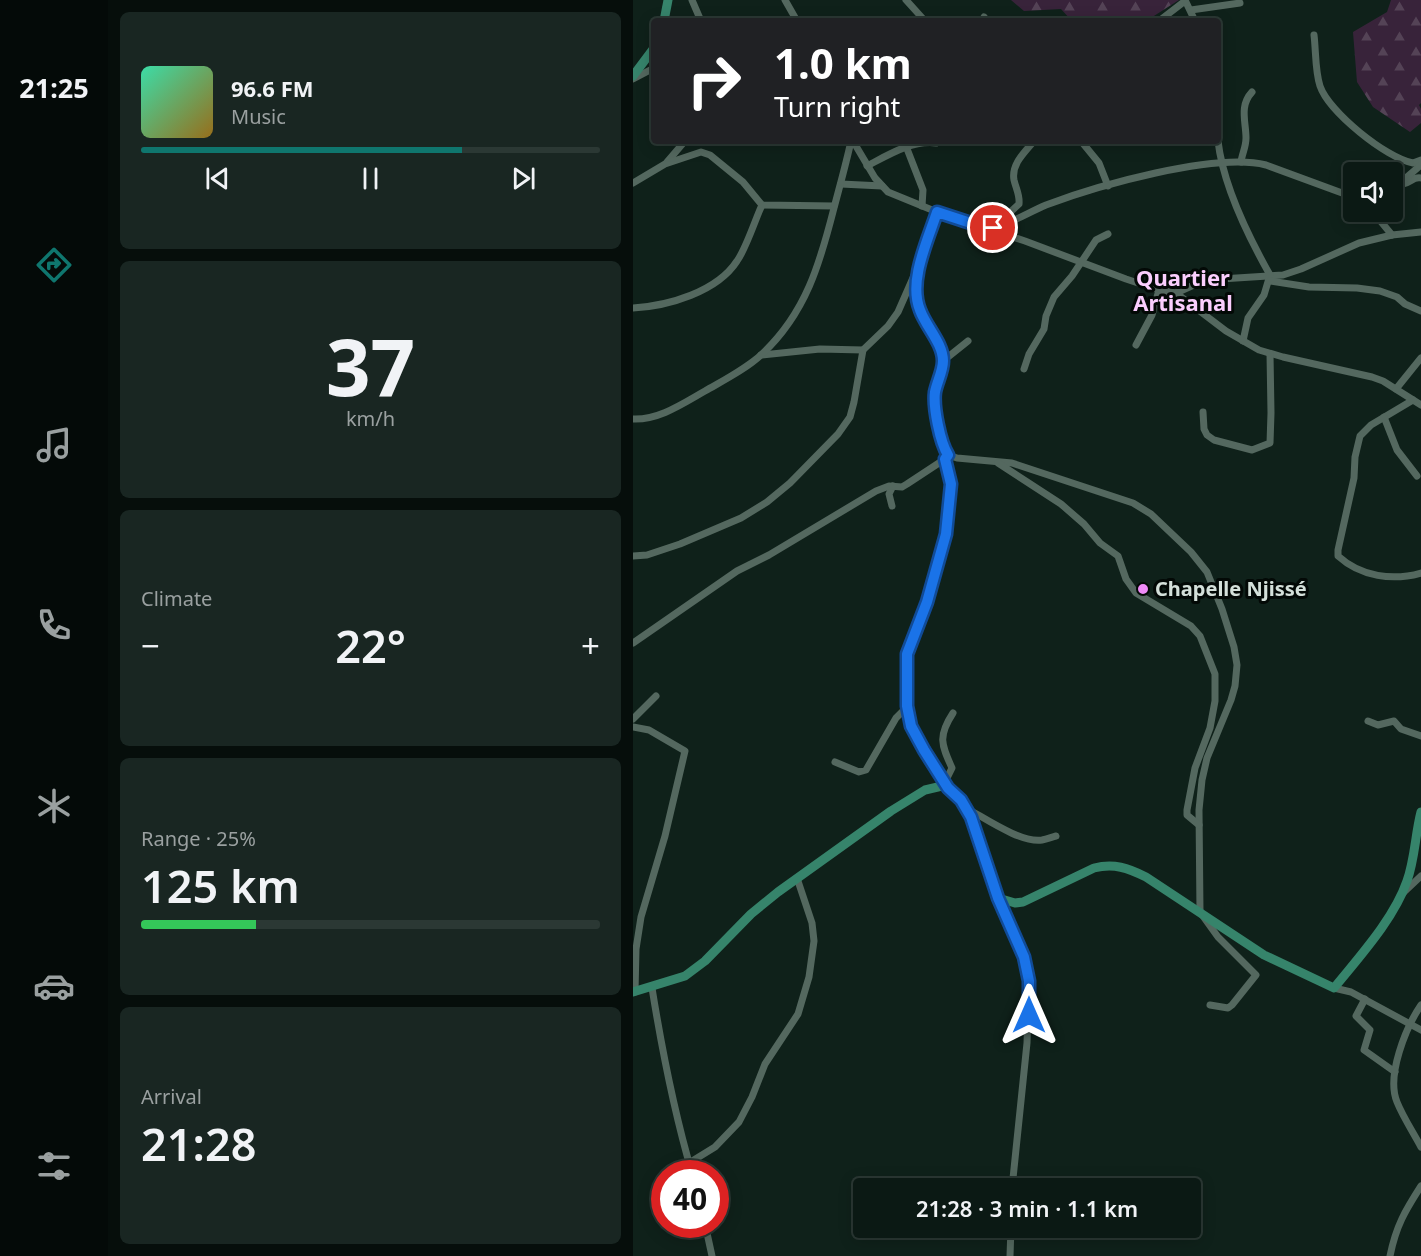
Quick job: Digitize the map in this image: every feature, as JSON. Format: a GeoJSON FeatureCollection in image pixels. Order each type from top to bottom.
{"type":"FeatureCollection","features":[{"type":"Feature","properties":{"kind":"main road"},"geometry":{"type":"LineString","coordinates":[[665,18],[668,0]]}},
{"type":"Feature","properties":{"kind":"main road"},"geometry":{"type":"LineString","coordinates":[[633,77],[651,52]]}},
{"type":"Feature","properties":{"kind":"main road"},"geometry":{"type":"LineString","coordinates":[[634,992],[677,979],[692,971],[716,951],[761,905],[797,878],[915,795],[935,786],[947,785],[971,817],[998,898],[1015,903],[1023,902],[1094,868],[1104,865],[1128,868],[1146,877],[1264,955],[1333,988],[1383,924],[1402,895],[1409,874],[1421,812]]}},
{"type":"Feature","properties":{"kind":"street"},"geometry":{"type":"LineString","coordinates":[[692,0],[700,18]]}},
{"type":"Feature","properties":{"kind":"street"},"geometry":{"type":"LineString","coordinates":[[785,0],[795,18]]}},
{"type":"Feature","properties":{"kind":"street"},"geometry":{"type":"LineString","coordinates":[[906,0],[922,18]]}},
{"type":"Feature","properties":{"kind":"street"},"geometry":{"type":"LineString","coordinates":[[1163,18],[1185,1],[1194,18]]}},
{"type":"Feature","properties":{"kind":"street"},"geometry":{"type":"LineString","coordinates":[[1191,10],[1218,8],[1240,3]]}},
{"type":"Feature","properties":{"kind":"street"},"geometry":{"type":"LineString","coordinates":[[1314,35],[1320,86],[1337,112],[1369,140],[1396,156],[1413,163],[1421,160]]}},
{"type":"Feature","properties":{"kind":"street"},"geometry":{"type":"LineString","coordinates":[[633,77],[651,69]]}},
{"type":"Feature","properties":{"kind":"street"},"geometry":{"type":"LineString","coordinates":[[1241,162],[1246,136],[1244,107],[1246,99],[1252,92]]}},
{"type":"Feature","properties":{"kind":"street"},"geometry":{"type":"LineString","coordinates":[[665,164],[682,144]]}},
{"type":"Feature","properties":{"kind":"street"},"geometry":{"type":"LineString","coordinates":[[633,419],[645,419],[663,414],[725,380],[761,355],[787,327],[804,300],[827,237],[851,144]]}},
{"type":"Feature","properties":{"kind":"street"},"geometry":{"type":"LineString","coordinates":[[854,144],[888,192],[937,212],[991,228],[1159,290],[1176,292],[1205,280],[1270,278],[1291,273],[1339,250],[1392,235],[1421,232]]}},
{"type":"Feature","properties":{"kind":"street"},"geometry":{"type":"LineString","coordinates":[[867,165],[905,144],[923,190],[922,206]]}},
{"type":"Feature","properties":{"kind":"street"},"geometry":{"type":"LineString","coordinates":[[991,228],[1019,204],[1020,198],[1014,181],[1016,163],[1032,144]]}},
{"type":"Feature","properties":{"kind":"street"},"geometry":{"type":"LineString","coordinates":[[1083,144],[1099,163],[1108,186]]}},
{"type":"Feature","properties":{"kind":"street"},"geometry":{"type":"LineString","coordinates":[[1218,144],[1226,180],[1253,245],[1270,278],[1264,295],[1248,318],[1243,341]]}},
{"type":"Feature","properties":{"kind":"street"},"geometry":{"type":"LineString","coordinates":[[633,183],[665,164],[701,152],[709,155],[743,182],[762,205],[834,206]]}},
{"type":"Feature","properties":{"kind":"street"},"geometry":{"type":"LineString","coordinates":[[991,228],[1008,224],[1052,203],[1108,186],[1221,162],[1254,162],[1343,193]]}},
{"type":"Feature","properties":{"kind":"street"},"geometry":{"type":"LineString","coordinates":[[1403,181],[1421,165]]}},
{"type":"Feature","properties":{"kind":"street"},"geometry":{"type":"LineString","coordinates":[[1403,184],[1421,178]]}},
{"type":"Feature","properties":{"kind":"street"},"geometry":{"type":"LineString","coordinates":[[841,184],[882,186]]}},
{"type":"Feature","properties":{"kind":"street"},"geometry":{"type":"LineString","coordinates":[[633,308],[680,300],[703,290],[728,272],[739,260],[762,205]]}},
{"type":"Feature","properties":{"kind":"street"},"geometry":{"type":"LineString","coordinates":[[633,556],[647,555],[680,544],[741,518],[767,502],[790,483],[838,434],[850,417],[863,350],[888,326],[897,312],[918,267],[937,212]]}},
{"type":"Feature","properties":{"kind":"street"},"geometry":{"type":"LineString","coordinates":[[1381,222],[1392,235]]}},
{"type":"Feature","properties":{"kind":"street"},"geometry":{"type":"LineString","coordinates":[[1024,369],[1029,354],[1044,328],[1054,297],[1096,240],[1108,234]]}},
{"type":"Feature","properties":{"kind":"street"},"geometry":{"type":"LineString","coordinates":[[918,267],[917,303],[940,348],[943,361],[935,405],[951,484],[946,534],[927,602],[907,654],[907,706],[911,726],[947,785]]}},
{"type":"Feature","properties":{"kind":"street"},"geometry":{"type":"LineString","coordinates":[[1270,278],[1309,287],[1380,291],[1397,297],[1405,304],[1421,311]]}},
{"type":"Feature","properties":{"kind":"street"},"geometry":{"type":"LineString","coordinates":[[1136,345],[1152,315],[1159,290]]}},
{"type":"Feature","properties":{"kind":"street"},"geometry":{"type":"LineString","coordinates":[[1176,292],[1200,313],[1243,341],[1270,354],[1372,377],[1383,381],[1421,405]]}},
{"type":"Feature","properties":{"kind":"street"},"geometry":{"type":"LineString","coordinates":[[943,361],[967,341]]}},
{"type":"Feature","properties":{"kind":"street"},"geometry":{"type":"LineString","coordinates":[[761,355],[807,349],[863,350]]}},
{"type":"Feature","properties":{"kind":"street"},"geometry":{"type":"LineString","coordinates":[[1203,412],[1204,429],[1207,435],[1214,440],[1252,450],[1270,443],[1272,380],[1270,354]]}},
{"type":"Feature","properties":{"kind":"street"},"geometry":{"type":"LineString","coordinates":[[1397,389],[1421,358]]}},
{"type":"Feature","properties":{"kind":"street"},"geometry":{"type":"LineString","coordinates":[[1413,400],[1364,431],[1357,445],[1354,478],[1339,538],[1338,556],[1362,570],[1387,578],[1421,573]]}},
{"type":"Feature","properties":{"kind":"street"},"geometry":{"type":"LineString","coordinates":[[1384,417],[1397,450],[1417,476]]}},
{"type":"Feature","properties":{"kind":"street"},"geometry":{"type":"LineString","coordinates":[[633,643],[737,572],[876,491],[893,486],[902,487],[946,457],[1012,463],[1062,478],[1144,509],[1191,552],[1207,572],[1222,609],[1237,665],[1231,700],[1207,758],[1199,810],[1200,912],[1218,937],[1256,975],[1238,999],[1228,1008],[1210,1005]]}},
{"type":"Feature","properties":{"kind":"street"},"geometry":{"type":"LineString","coordinates":[[994,460],[1061,504],[1084,524],[1099,543],[1118,556],[1129,585],[1136,593],[1191,626],[1200,636],[1215,674],[1216,686],[1214,716],[1195,768],[1187,810],[1188,815],[1199,825]]}},
{"type":"Feature","properties":{"kind":"street"},"geometry":{"type":"LineString","coordinates":[[892,506],[889,495],[893,486]]}},
{"type":"Feature","properties":{"kind":"street"},"geometry":{"type":"LineString","coordinates":[[633,719],[656,696]]}},
{"type":"Feature","properties":{"kind":"street"},"geometry":{"type":"LineString","coordinates":[[835,762],[859,772],[866,770],[896,718],[907,706]]}},
{"type":"Feature","properties":{"kind":"street"},"geometry":{"type":"LineString","coordinates":[[947,785],[952,768],[944,753],[942,734],[953,712]]}},
{"type":"Feature","properties":{"kind":"street"},"geometry":{"type":"LineString","coordinates":[[1368,721],[1378,725],[1394,722],[1401,729],[1421,736]]}},
{"type":"Feature","properties":{"kind":"street"},"geometry":{"type":"LineString","coordinates":[[633,727],[649,730],[685,751],[665,836],[641,917],[636,949],[634,992]]}},
{"type":"Feature","properties":{"kind":"street"},"geometry":{"type":"LineString","coordinates":[[966,808],[1029,840],[1056,836]]}},
{"type":"Feature","properties":{"kind":"street"},"geometry":{"type":"LineString","coordinates":[[1402,895],[1421,876]]}},
{"type":"Feature","properties":{"kind":"street"},"geometry":{"type":"LineString","coordinates":[[694,1160],[715,1147],[739,1122],[768,1058],[798,1014],[809,977],[815,941],[797,878]]}},
{"type":"Feature","properties":{"kind":"street"},"geometry":{"type":"LineString","coordinates":[[998,898],[1024,957],[1029,981],[1027,1043],[1013,1178]]}},
{"type":"Feature","properties":{"kind":"street"},"geometry":{"type":"LineString","coordinates":[[652,988],[663,1058],[688,1160]]}},
{"type":"Feature","properties":{"kind":"street"},"geometry":{"type":"LineString","coordinates":[[1333,988],[1351,992],[1421,1030]]}},
{"type":"Feature","properties":{"kind":"street"},"geometry":{"type":"LineString","coordinates":[[1365,999],[1356,1016],[1370,1030],[1364,1050],[1395,1072]]}},
{"type":"Feature","properties":{"kind":"street"},"geometry":{"type":"LineString","coordinates":[[1421,1005],[1410,1025],[1395,1072],[1396,1100],[1421,1147]]}},
{"type":"Feature","properties":{"kind":"street"},"geometry":{"type":"LineString","coordinates":[[1390,1256],[1404,1210],[1421,1186]]}},
{"type":"Feature","properties":{"kind":"street"},"geometry":{"type":"LineString","coordinates":[[708,1238],[712,1256]]}},
{"type":"Feature","properties":{"kind":"street"},"geometry":{"type":"LineString","coordinates":[[1010,1256],[1011,1238]]}},
{"type":"Feature","properties":{"kind":"green space"},"geometry":{"type":"Polygon","coordinates":[[[1011,0],[1179,0],[1151,18],[1069,18],[1061,9],[1024,11],[1011,0]]]}},
{"type":"Feature","properties":{"kind":"green space"},"geometry":{"type":"Polygon","coordinates":[[[1391,0],[1421,0],[1421,103],[1419,105],[1421,123],[1410,132],[1373,107],[1357,82],[1353,32],[1387,12],[1391,0]]]}},
{"type":"Feature","properties":{"kind":"place","name":"Chapelle Njissé"},"geometry":{"type":"Point","coordinates":[1143,589]}},
{"type":"Feature","properties":{"kind":"district","name":"Quartier Artisanal"},"geometry":{"type":"Point","coordinates":[1183,290]}},
{"type":"Feature","properties":{"kind":"route"},"geometry":{"type":"LineString","coordinates":[[993,228],[989,229],[937,212],[918,267],[917,303],[943,356],[935,405],[945,451],[948,455],[945,459],[950,475],[951,501],[946,534],[927,602],[907,654],[907,706],[911,726],[924,750],[948,788],[961,800],[971,817],[998,898],[1024,957],[1029,981],[1029,1015]]}}]}
